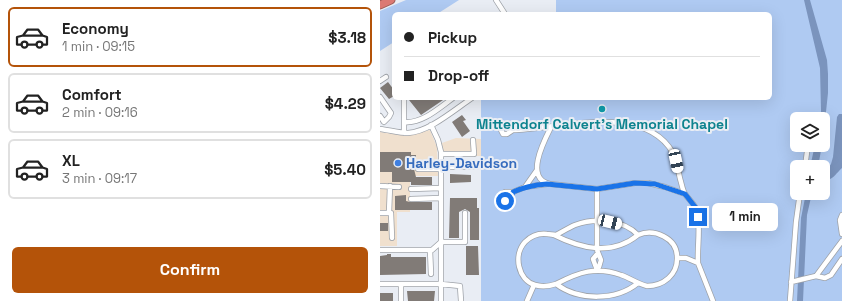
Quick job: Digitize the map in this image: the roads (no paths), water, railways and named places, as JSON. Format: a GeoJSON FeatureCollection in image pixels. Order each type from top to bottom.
{"type":"FeatureCollection","features":[{"type":"Feature","properties":{"kind":"highway"},"geometry":{"type":"LineString","coordinates":[[380,5],[391,0]]}},
{"type":"Feature","properties":{"kind":"street"},"geometry":{"type":"LineString","coordinates":[[496,0],[504,12]]}},
{"type":"Feature","properties":{"kind":"street"},"geometry":{"type":"LineString","coordinates":[[380,81],[386,77]]}},
{"type":"Feature","properties":{"kind":"street"},"geometry":{"type":"LineString","coordinates":[[380,97],[391,113],[390,117],[384,122]]}},
{"type":"Feature","properties":{"kind":"street"},"geometry":{"type":"LineString","coordinates":[[404,100],[404,133]]}},
{"type":"Feature","properties":{"kind":"street"},"geometry":{"type":"LineString","coordinates":[[404,122],[424,118],[450,100]]}},
{"type":"Feature","properties":{"kind":"street"},"geometry":{"type":"LineString","coordinates":[[380,128],[404,133],[414,132],[431,125],[469,100]]}},
{"type":"Feature","properties":{"kind":"street"},"geometry":{"type":"LineString","coordinates":[[380,116],[387,126],[386,130]]}},
{"type":"Feature","properties":{"kind":"street"},"geometry":{"type":"LineString","coordinates":[[513,130],[597,121],[629,124],[647,130],[662,140],[672,152],[685,194],[697,212],[698,263],[713,301]]}},
{"type":"Feature","properties":{"kind":"street"},"geometry":{"type":"LineString","coordinates":[[431,125],[438,140],[441,154],[441,301]]}},
{"type":"Feature","properties":{"kind":"street"},"geometry":{"type":"LineString","coordinates":[[525,187],[537,170],[540,153],[551,127]]}},
{"type":"Feature","properties":{"kind":"street"},"geometry":{"type":"LineString","coordinates":[[441,154],[474,154],[473,140]]}},
{"type":"Feature","properties":{"kind":"street"},"geometry":{"type":"LineString","coordinates":[[806,160],[807,152]]}},
{"type":"Feature","properties":{"kind":"street"},"geometry":{"type":"LineString","coordinates":[[418,169],[476,167]]}},
{"type":"Feature","properties":{"kind":"street"},"geometry":{"type":"LineString","coordinates":[[537,170],[540,178],[547,184]]}},
{"type":"Feature","properties":{"kind":"street"},"geometry":{"type":"LineString","coordinates":[[513,192],[525,187],[547,184],[597,189],[635,183],[648,183],[685,194]]}},
{"type":"Feature","properties":{"kind":"street"},"geometry":{"type":"LineString","coordinates":[[380,186],[399,187]]}},
{"type":"Feature","properties":{"kind":"street"},"geometry":{"type":"LineString","coordinates":[[390,186],[389,214],[391,214],[392,238]]}},
{"type":"Feature","properties":{"kind":"street"},"geometry":{"type":"LineString","coordinates":[[411,188],[441,188]]}},
{"type":"Feature","properties":{"kind":"street"},"geometry":{"type":"LineString","coordinates":[[597,189],[598,251],[601,260],[597,269]]}},
{"type":"Feature","properties":{"kind":"street"},"geometry":{"type":"LineString","coordinates":[[411,199],[441,198]]}},
{"type":"Feature","properties":{"kind":"street"},"geometry":{"type":"LineString","coordinates":[[790,301],[793,282],[796,222],[799,200]]}},
{"type":"Feature","properties":{"kind":"street"},"geometry":{"type":"LineString","coordinates":[[380,250],[432,250],[441,242],[465,242],[465,213]]}},
{"type":"Feature","properties":{"kind":"street"},"geometry":{"type":"LineString","coordinates":[[380,214],[389,214]]}},
{"type":"Feature","properties":{"kind":"street"},"geometry":{"type":"LineString","coordinates":[[842,216],[840,220],[842,234]]}},
{"type":"Feature","properties":{"kind":"street"},"geometry":{"type":"LineString","coordinates":[[554,235],[576,225],[597,221],[618,224],[632,230],[638,235]]}},
{"type":"Feature","properties":{"kind":"street"},"geometry":{"type":"LineString","coordinates":[[651,232],[663,236],[673,246],[678,258],[674,270],[666,281],[652,286],[638,284],[617,274],[597,269],[573,275],[556,284],[547,286],[534,285],[524,277],[520,270],[518,259],[520,249],[525,242],[532,236],[541,234],[554,235],[573,244],[598,251],[619,246],[638,235],[651,232]]}},
{"type":"Feature","properties":{"kind":"street"},"geometry":{"type":"LineString","coordinates":[[816,276],[842,243]]}},
{"type":"Feature","properties":{"kind":"street"},"geometry":{"type":"LineString","coordinates":[[430,250],[430,274]]}},
{"type":"Feature","properties":{"kind":"street"},"geometry":{"type":"LineString","coordinates":[[597,269],[593,259],[598,251]]}},
{"type":"Feature","properties":{"kind":"street"},"geometry":{"type":"LineString","coordinates":[[678,258],[686,258],[698,263]]}},
{"type":"Feature","properties":{"kind":"street"},"geometry":{"type":"LineString","coordinates":[[793,282],[816,276],[825,278],[831,275],[842,259]]}},
{"type":"Feature","properties":{"kind":"street"},"geometry":{"type":"LineString","coordinates":[[430,267],[441,268]]}},
{"type":"Feature","properties":{"kind":"street"},"geometry":{"type":"LineString","coordinates":[[380,284],[441,284],[460,286],[460,301]]}},
{"type":"Feature","properties":{"kind":"street"},"geometry":{"type":"LineString","coordinates":[[401,284],[401,301]]}},
{"type":"Feature","properties":{"kind":"street"},"geometry":{"type":"LineString","coordinates":[[556,284],[571,293],[596,298],[624,292],[638,284]]}},
{"type":"Feature","properties":{"kind":"street"},"geometry":{"type":"LineString","coordinates":[[527,301],[534,285]]}},
{"type":"Feature","properties":{"kind":"place","name":"Mittendorf Calvert's Memorial Chapel"},"geometry":{"type":"Point","coordinates":[602,109]}},
{"type":"Feature","properties":{"kind":"place","name":"Harley-Davidson"},"geometry":{"type":"Point","coordinates":[398,163]}}]}
